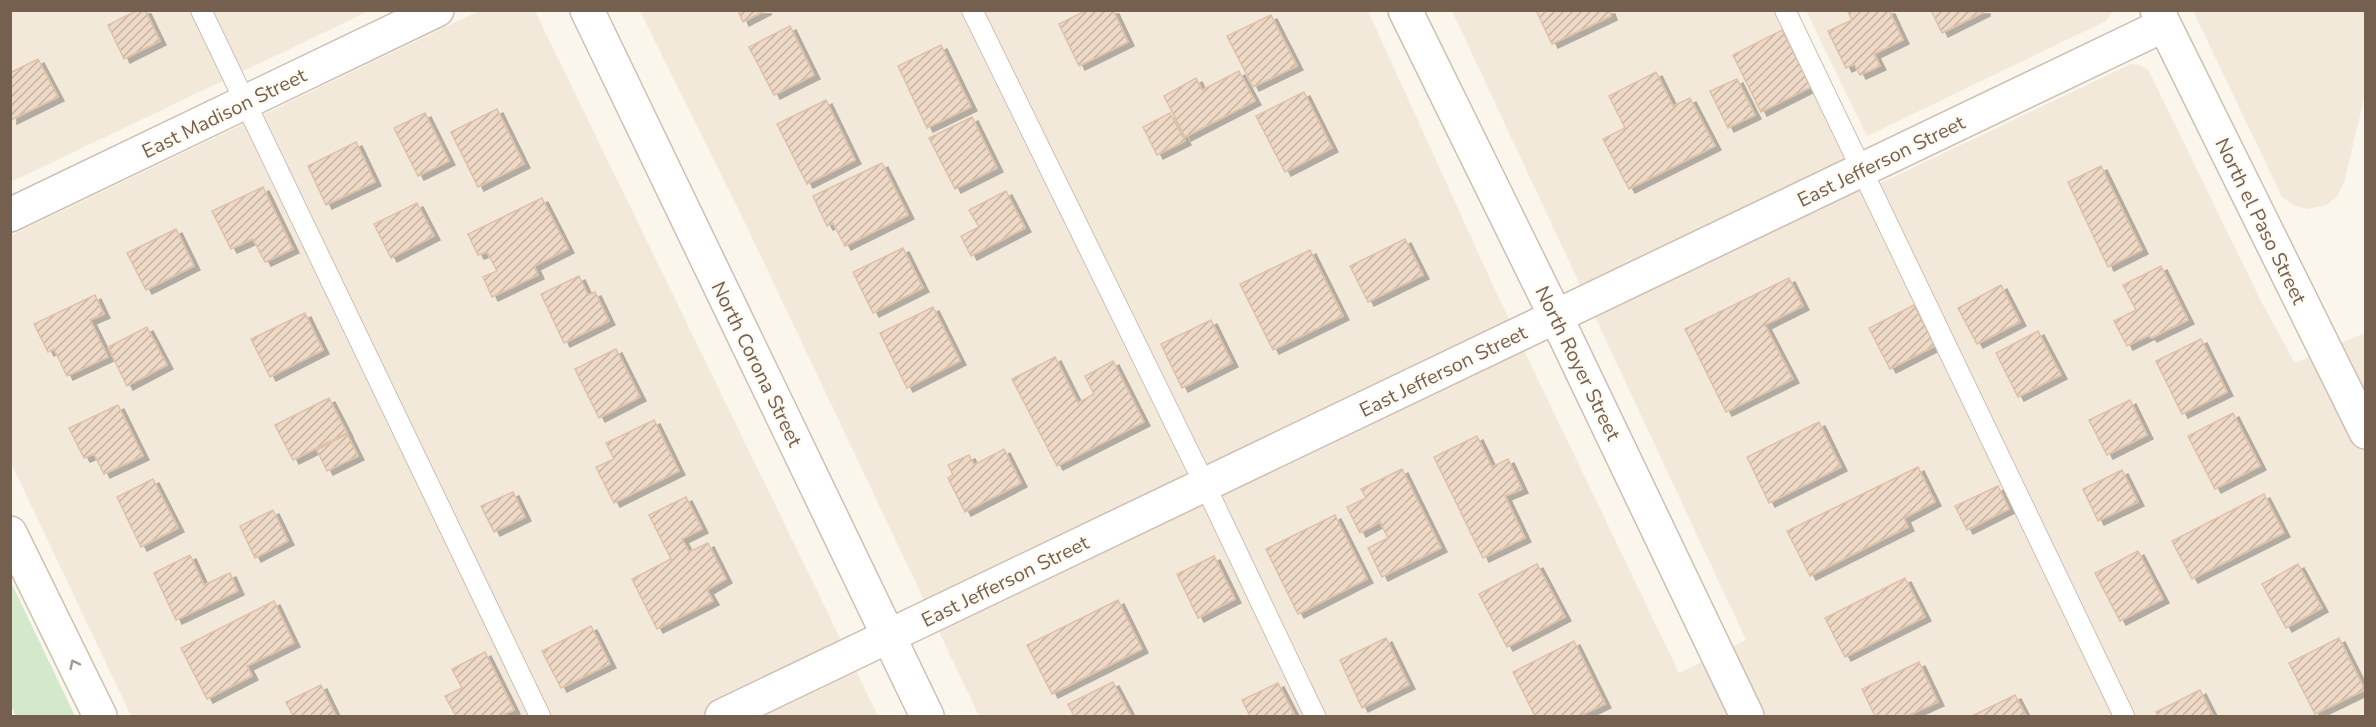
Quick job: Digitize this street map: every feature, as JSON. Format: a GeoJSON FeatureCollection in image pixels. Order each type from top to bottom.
{"type":"FeatureCollection","features":[{"type":"Feature","properties":{"kind":"street","name":"East Madison Street"},"geometry":{"type":"LineString","coordinates":[[10,215],[437,10]]}},
{"type":"Feature","properties":{"kind":"street","name":"North Corona Street"},"geometry":{"type":"LineString","coordinates":[[587,10],[927,717]]}},
{"type":"Feature","properties":{"kind":"street","name":"North Royer Street"},"geometry":{"type":"LineString","coordinates":[[1405,10],[1556,317],[1748,717]]}},
{"type":"Feature","properties":{"kind":"street","name":"East Jefferson Street"},"geometry":{"type":"LineString","coordinates":[[722,717],[1861,170],[2160,18]]}},
{"type":"Feature","properties":{"kind":"street","name":"North el Paso Street"},"geometry":{"type":"LineString","coordinates":[[2160,18],[2366,432]]}},
{"type":"Feature","properties":{"kind":"street"},"geometry":{"type":"LineString","coordinates":[[10,533],[100,717]]}},
{"type":"Feature","properties":{"kind":"lane"},"geometry":{"type":"LineString","coordinates":[[201,10],[540,717]]}},
{"type":"Feature","properties":{"kind":"lane"},"geometry":{"type":"LineString","coordinates":[[972,10],[1205,485],[1315,717]]}},
{"type":"Feature","properties":{"kind":"lane"},"geometry":{"type":"LineString","coordinates":[[1785,10],[2124,717]]}},
{"type":"Feature","properties":{"kind":"shaded area"},"geometry":{"type":"Polygon","coordinates":[[[11,11],[369,11],[11,182],[11,11]]]}},
{"type":"Feature","properties":{"kind":"shaded area"},"geometry":{"type":"Polygon","coordinates":[[[479,11],[535,11],[878,716],[131,716],[11,463],[10,236],[479,11]]]}},
{"type":"Feature","properties":{"kind":"shaded area"},"geometry":{"type":"Polygon","coordinates":[[[640,11],[1368,11],[1497,294],[1679,673],[1746,640],[1452,11],[1776,11],[1864,191],[2131,64],[2140,65],[2149,71],[2261,301],[2295,363],[2365,333],[2365,716],[979,716],[745,223],[640,11]]]}},
{"type":"Feature","properties":{"kind":"shaded area"},"geometry":{"type":"Polygon","coordinates":[[[1806,11],[2113,11],[2106,21],[1867,136],[1806,11]]]}},
{"type":"Feature","properties":{"kind":"shaded area"},"geometry":{"type":"Polygon","coordinates":[[[2193,11],[2365,11],[2365,94],[2344,183],[2338,195],[2327,205],[2307,209],[2294,205],[2282,197],[2193,11]]]}},
{"type":"Feature","properties":{"kind":"green space"},"geometry":{"type":"Polygon","coordinates":[[[10,582],[75,716],[16,716],[11,706],[10,582]]]}},
{"type":"Feature","properties":{"kind":"building"},"geometry":{"type":"Polygon","coordinates":[[[138,10],[145,10],[160,41],[124,59],[108,25],[138,10]]]}},
{"type":"Feature","properties":{"kind":"building"},"geometry":{"type":"Polygon","coordinates":[[[738,10],[766,10],[743,22],[738,10]]]}},
{"type":"Feature","properties":{"kind":"building"},"geometry":{"type":"Polygon","coordinates":[[[1087,10],[1113,10],[1128,42],[1079,66],[1059,24],[1087,10]]]}},
{"type":"Feature","properties":{"kind":"building"},"geometry":{"type":"Polygon","coordinates":[[[1536,10],[1609,10],[1611,16],[1552,44],[1536,10]]]}},
{"type":"Feature","properties":{"kind":"building"},"geometry":{"type":"Polygon","coordinates":[[[1847,10],[1889,10],[1903,40],[1874,54],[1880,66],[1860,75],[1854,64],[1846,68],[1828,31],[1852,20],[1847,10]]]}},
{"type":"Feature","properties":{"kind":"building"},"geometry":{"type":"Polygon","coordinates":[[[1931,10],[1984,10],[1984,12],[1942,33],[1931,10]]]}},
{"type":"Feature","properties":{"kind":"building"},"geometry":{"type":"Polygon","coordinates":[[[1271,15],[1297,66],[1253,87],[1227,36],[1271,15]]]}},
{"type":"Feature","properties":{"kind":"building"},"geometry":{"type":"Polygon","coordinates":[[[790,26],[814,75],[774,95],[749,47],[790,26]]]}},
{"type":"Feature","properties":{"kind":"building"},"geometry":{"type":"Polygon","coordinates":[[[1782,30],[1811,87],[1761,112],[1733,55],[1782,30]]]}},
{"type":"Feature","properties":{"kind":"building"},"geometry":{"type":"Polygon","coordinates":[[[941,45],[971,107],[927,128],[898,66],[941,45]]]}},
{"type":"Feature","properties":{"kind":"building"},"geometry":{"type":"Polygon","coordinates":[[[38,59],[58,97],[11,120],[10,73],[38,59]]]}},
{"type":"Feature","properties":{"kind":"building"},"geometry":{"type":"Polygon","coordinates":[[[1239,71],[1255,101],[1185,137],[1164,96],[1196,78],[1202,90],[1239,71]]]}},
{"type":"Feature","properties":{"kind":"building"},"geometry":{"type":"Polygon","coordinates":[[[1656,72],[1673,106],[1690,98],[1715,146],[1629,189],[1603,139],[1625,128],[1609,96],[1656,72]]]}},
{"type":"Feature","properties":{"kind":"building"},"geometry":{"type":"Polygon","coordinates":[[[1737,79],[1755,115],[1728,128],[1710,91],[1737,79]]]}},
{"type":"Feature","properties":{"kind":"building"},"geometry":{"type":"Polygon","coordinates":[[[1304,92],[1332,148],[1285,172],[1256,116],[1304,92]]]}},
{"type":"Feature","properties":{"kind":"building"},"geometry":{"type":"Polygon","coordinates":[[[826,100],[855,160],[807,184],[777,124],[826,100]]]}},
{"type":"Feature","properties":{"kind":"building"},"geometry":{"type":"Polygon","coordinates":[[[497,109],[524,164],[478,187],[451,132],[497,109]]]}},
{"type":"Feature","properties":{"kind":"building"},"geometry":{"type":"Polygon","coordinates":[[[425,113],[449,161],[418,176],[394,128],[425,113]]]}},
{"type":"Feature","properties":{"kind":"building"},"geometry":{"type":"Polygon","coordinates":[[[1170,113],[1185,141],[1157,155],[1143,127],[1170,113]]]}},
{"type":"Feature","properties":{"kind":"building"},"geometry":{"type":"Polygon","coordinates":[[[972,117],[997,168],[955,189],[929,138],[972,117]]]}},
{"type":"Feature","properties":{"kind":"building"},"geometry":{"type":"Polygon","coordinates":[[[356,142],[375,182],[326,205],[308,166],[356,142]]]}},
{"type":"Feature","properties":{"kind":"building"},"geometry":{"type":"Polygon","coordinates":[[[882,163],[908,215],[845,246],[833,223],[827,226],[813,196],[882,163]]]}},
{"type":"Feature","properties":{"kind":"building"},"geometry":{"type":"Polygon","coordinates":[[[2101,166],[2142,250],[2108,267],[2068,182],[2101,166]]]}},
{"type":"Feature","properties":{"kind":"building"},"geometry":{"type":"Polygon","coordinates":[[[263,187],[293,249],[265,262],[253,239],[231,249],[212,211],[263,187]]]}},
{"type":"Feature","properties":{"kind":"building"},"geometry":{"type":"Polygon","coordinates":[[[1006,191],[1025,228],[971,256],[961,236],[979,227],[969,210],[1006,191]]]}},
{"type":"Feature","properties":{"kind":"building"},"geometry":{"type":"Polygon","coordinates":[[[542,198],[568,249],[534,266],[538,275],[492,297],[483,277],[497,271],[487,252],[478,255],[468,234],[542,198]]]}},
{"type":"Feature","properties":{"kind":"building"},"geometry":{"type":"Polygon","coordinates":[[[417,203],[434,236],[391,258],[374,224],[417,203]]]}},
{"type":"Feature","properties":{"kind":"building"},"geometry":{"type":"Polygon","coordinates":[[[176,229],[194,266],[146,290],[127,253],[176,229]]]}},
{"type":"Feature","properties":{"kind":"building"},"geometry":{"type":"Polygon","coordinates":[[[1405,239],[1423,275],[1368,302],[1350,266],[1405,239]]]}},
{"type":"Feature","properties":{"kind":"building"},"geometry":{"type":"Polygon","coordinates":[[[903,248],[923,288],[873,313],[853,272],[903,248]]]}},
{"type":"Feature","properties":{"kind":"building"},"geometry":{"type":"Polygon","coordinates":[[[1310,250],[1343,316],[1273,350],[1240,284],[1310,250]]]}},
{"type":"Feature","properties":{"kind":"building"},"geometry":{"type":"Polygon","coordinates":[[[2161,266],[2188,320],[2151,338],[2149,335],[2127,346],[2114,321],[2136,310],[2123,285],[2161,266]]]}},
{"type":"Feature","properties":{"kind":"building"},"geometry":{"type":"Polygon","coordinates":[[[579,276],[588,295],[595,292],[609,321],[564,343],[541,294],[579,276]]]}},
{"type":"Feature","properties":{"kind":"building"},"geometry":{"type":"Polygon","coordinates":[[[1789,278],[1803,306],[1765,325],[1793,379],[1726,412],[1685,329],[1789,278]]]}},
{"type":"Feature","properties":{"kind":"building"},"geometry":{"type":"Polygon","coordinates":[[[2001,285],[2020,322],[1977,344],[1958,308],[2001,285]]]}},
{"type":"Feature","properties":{"kind":"building"},"geometry":{"type":"Polygon","coordinates":[[[95,295],[104,314],[90,320],[108,357],[67,376],[54,349],[48,352],[34,324],[95,295]]]}},
{"type":"Feature","properties":{"kind":"building"},"geometry":{"type":"Polygon","coordinates":[[[1914,305],[1935,346],[1890,369],[1869,328],[1914,305]]]}},
{"type":"Feature","properties":{"kind":"building"},"geometry":{"type":"Polygon","coordinates":[[[933,307],[960,361],[907,388],[880,333],[933,307]]]}},
{"type":"Feature","properties":{"kind":"building"},"geometry":{"type":"Polygon","coordinates":[[[305,313],[323,350],[270,377],[251,339],[305,313]]]}},
{"type":"Feature","properties":{"kind":"building"},"geometry":{"type":"Polygon","coordinates":[[[1211,320],[1232,363],[1182,388],[1161,344],[1211,320]]]}},
{"type":"Feature","properties":{"kind":"building"},"geometry":{"type":"Polygon","coordinates":[[[147,327],[167,365],[127,386],[108,347],[147,327]]]}},
{"type":"Feature","properties":{"kind":"building"},"geometry":{"type":"Polygon","coordinates":[[[2038,331],[2061,375],[2018,397],[1996,353],[2038,331]]]}},
{"type":"Feature","properties":{"kind":"building"},"geometry":{"type":"Polygon","coordinates":[[[2201,339],[2227,392],[2182,414],[2156,361],[2201,339]]]}},
{"type":"Feature","properties":{"kind":"building"},"geometry":{"type":"Polygon","coordinates":[[[616,349],[640,397],[599,418],[575,369],[616,349]]]}},
{"type":"Feature","properties":{"kind":"building"},"geometry":{"type":"Polygon","coordinates":[[[1055,357],[1078,403],[1094,394],[1085,376],[1113,361],[1144,422],[1057,466],[1012,379],[1055,357]]]}},
{"type":"Feature","properties":{"kind":"building"},"geometry":{"type":"Polygon","coordinates":[[[329,398],[347,433],[293,460],[275,425],[329,398]]]}},
{"type":"Feature","properties":{"kind":"building"},"geometry":{"type":"Polygon","coordinates":[[[2130,400],[2147,435],[2107,455],[2089,420],[2130,400]]]}},
{"type":"Feature","properties":{"kind":"building"},"geometry":{"type":"Polygon","coordinates":[[[118,405],[143,456],[104,474],[94,454],[84,458],[69,428],[118,405]]]}},
{"type":"Feature","properties":{"kind":"building"},"geometry":{"type":"Polygon","coordinates":[[[2233,413],[2260,466],[2215,489],[2188,436],[2233,413]]]}},
{"type":"Feature","properties":{"kind":"building"},"geometry":{"type":"Polygon","coordinates":[[[654,420],[679,471],[614,503],[596,467],[614,459],[606,443],[654,420]]]}},
{"type":"Feature","properties":{"kind":"building"},"geometry":{"type":"Polygon","coordinates":[[[1819,422],[1841,467],[1769,503],[1747,457],[1819,422]]]}},
{"type":"Feature","properties":{"kind":"building"},"geometry":{"type":"Polygon","coordinates":[[[347,434],[358,456],[327,471],[317,450],[347,434]]]}},
{"type":"Feature","properties":{"kind":"building"},"geometry":{"type":"Polygon","coordinates":[[[1477,436],[1492,467],[1508,459],[1522,489],[1505,496],[1525,538],[1483,558],[1434,457],[1477,436]]]}},
{"type":"Feature","properties":{"kind":"building"},"geometry":{"type":"Polygon","coordinates":[[[1004,449],[1021,483],[965,512],[948,478],[953,475],[948,465],[969,455],[974,465],[1004,449]]]}},
{"type":"Feature","properties":{"kind":"building"},"geometry":{"type":"Polygon","coordinates":[[[1918,467],[1935,502],[1904,518],[1908,527],[1810,576],[1787,531],[1918,467]]]}},
{"type":"Feature","properties":{"kind":"building"},"geometry":{"type":"Polygon","coordinates":[[[1402,469],[1441,548],[1382,577],[1368,548],[1388,538],[1380,522],[1360,533],[1347,507],[1366,498],[1361,489],[1402,469]]]}},
{"type":"Feature","properties":{"kind":"building"},"geometry":{"type":"Polygon","coordinates":[[[2122,470],[2138,502],[2098,521],[2083,489],[2122,470]]]}},
{"type":"Feature","properties":{"kind":"building"},"geometry":{"type":"Polygon","coordinates":[[[153,479],[178,528],[141,547],[117,497],[153,479]]]}},
{"type":"Feature","properties":{"kind":"building"},"geometry":{"type":"Polygon","coordinates":[[[1998,486],[2009,509],[1967,530],[1955,506],[1998,486]]]}},
{"type":"Feature","properties":{"kind":"building"},"geometry":{"type":"Polygon","coordinates":[[[513,492],[525,517],[494,532],[481,506],[513,492]]]}},
{"type":"Feature","properties":{"kind":"building"},"geometry":{"type":"Polygon","coordinates":[[[2264,494],[2284,533],[2192,579],[2172,541],[2264,494]]]}},
{"type":"Feature","properties":{"kind":"building"},"geometry":{"type":"Polygon","coordinates":[[[686,497],[702,529],[682,539],[689,552],[708,543],[726,579],[707,590],[713,601],[657,629],[632,579],[671,559],[649,515],[686,497]]]}},
{"type":"Feature","properties":{"kind":"building"},"geometry":{"type":"Polygon","coordinates":[[[273,510],[288,541],[255,558],[240,526],[273,510]]]}},
{"type":"Feature","properties":{"kind":"building"},"geometry":{"type":"Polygon","coordinates":[[[1335,515],[1367,579],[1298,614],[1266,549],[1335,515]]]}},
{"type":"Feature","properties":{"kind":"building"},"geometry":{"type":"Polygon","coordinates":[[[2138,551],[2163,599],[2120,621],[2095,573],[2138,551]]]}},
{"type":"Feature","properties":{"kind":"building"},"geometry":{"type":"Polygon","coordinates":[[[190,555],[204,585],[230,573],[238,591],[176,620],[154,573],[190,555]]]}},
{"type":"Feature","properties":{"kind":"building"},"geometry":{"type":"Polygon","coordinates":[[[1214,556],[1235,599],[1198,618],[1177,574],[1214,556]]]}},
{"type":"Feature","properties":{"kind":"building"},"geometry":{"type":"Polygon","coordinates":[[[1537,564],[1565,617],[1507,647],[1479,594],[1537,564]]]}},
{"type":"Feature","properties":{"kind":"building"},"geometry":{"type":"Polygon","coordinates":[[[2298,564],[2322,608],[2286,628],[2262,584],[2298,564]]]}},
{"type":"Feature","properties":{"kind":"building"},"geometry":{"type":"Polygon","coordinates":[[[1905,578],[1925,617],[1845,657],[1825,618],[1905,578]]]}},
{"type":"Feature","properties":{"kind":"building"},"geometry":{"type":"Polygon","coordinates":[[[1118,600],[1142,649],[1052,694],[1027,645],[1118,600]]]}},
{"type":"Feature","properties":{"kind":"building"},"geometry":{"type":"Polygon","coordinates":[[[274,601],[294,643],[247,666],[252,676],[207,699],[181,648],[274,601]]]}},
{"type":"Feature","properties":{"kind":"building"},"geometry":{"type":"Polygon","coordinates":[[[591,626],[610,664],[561,688],[542,651],[591,626]]]}},
{"type":"Feature","properties":{"kind":"building"},"geometry":{"type":"Polygon","coordinates":[[[1386,638],[1409,685],[1362,708],[1340,660],[1386,638]]]}},
{"type":"Feature","properties":{"kind":"building"},"geometry":{"type":"Polygon","coordinates":[[[2339,638],[2365,690],[2315,714],[2289,663],[2339,638]]]}},
{"type":"Feature","properties":{"kind":"building"},"geometry":{"type":"Polygon","coordinates":[[[1574,641],[1605,704],[1580,716],[1535,716],[1513,672],[1574,641]]]}},
{"type":"Feature","properties":{"kind":"building"},"geometry":{"type":"Polygon","coordinates":[[[485,652],[514,710],[501,716],[456,716],[445,696],[462,688],[452,669],[485,652]]]}},
{"type":"Feature","properties":{"kind":"building"},"geometry":{"type":"Polygon","coordinates":[[[1919,662],[1938,702],[1907,716],[1875,716],[1862,689],[1919,662]]]}},
{"type":"Feature","properties":{"kind":"building"},"geometry":{"type":"Polygon","coordinates":[[[1113,682],[1131,716],[1074,716],[1068,704],[1113,682]]]}},
{"type":"Feature","properties":{"kind":"building"},"geometry":{"type":"Polygon","coordinates":[[[1278,683],[1295,716],[1250,716],[1242,700],[1278,683]]]}},
{"type":"Feature","properties":{"kind":"building"},"geometry":{"type":"Polygon","coordinates":[[[321,685],[336,716],[293,716],[286,702],[321,685]]]}},
{"type":"Feature","properties":{"kind":"building"},"geometry":{"type":"Polygon","coordinates":[[[2200,690],[2213,716],[2158,716],[2156,712],[2200,690]]]}},
{"type":"Feature","properties":{"kind":"building"},"geometry":{"type":"Polygon","coordinates":[[[2015,695],[2026,716],[1972,716],[2015,695]]]}}]}
